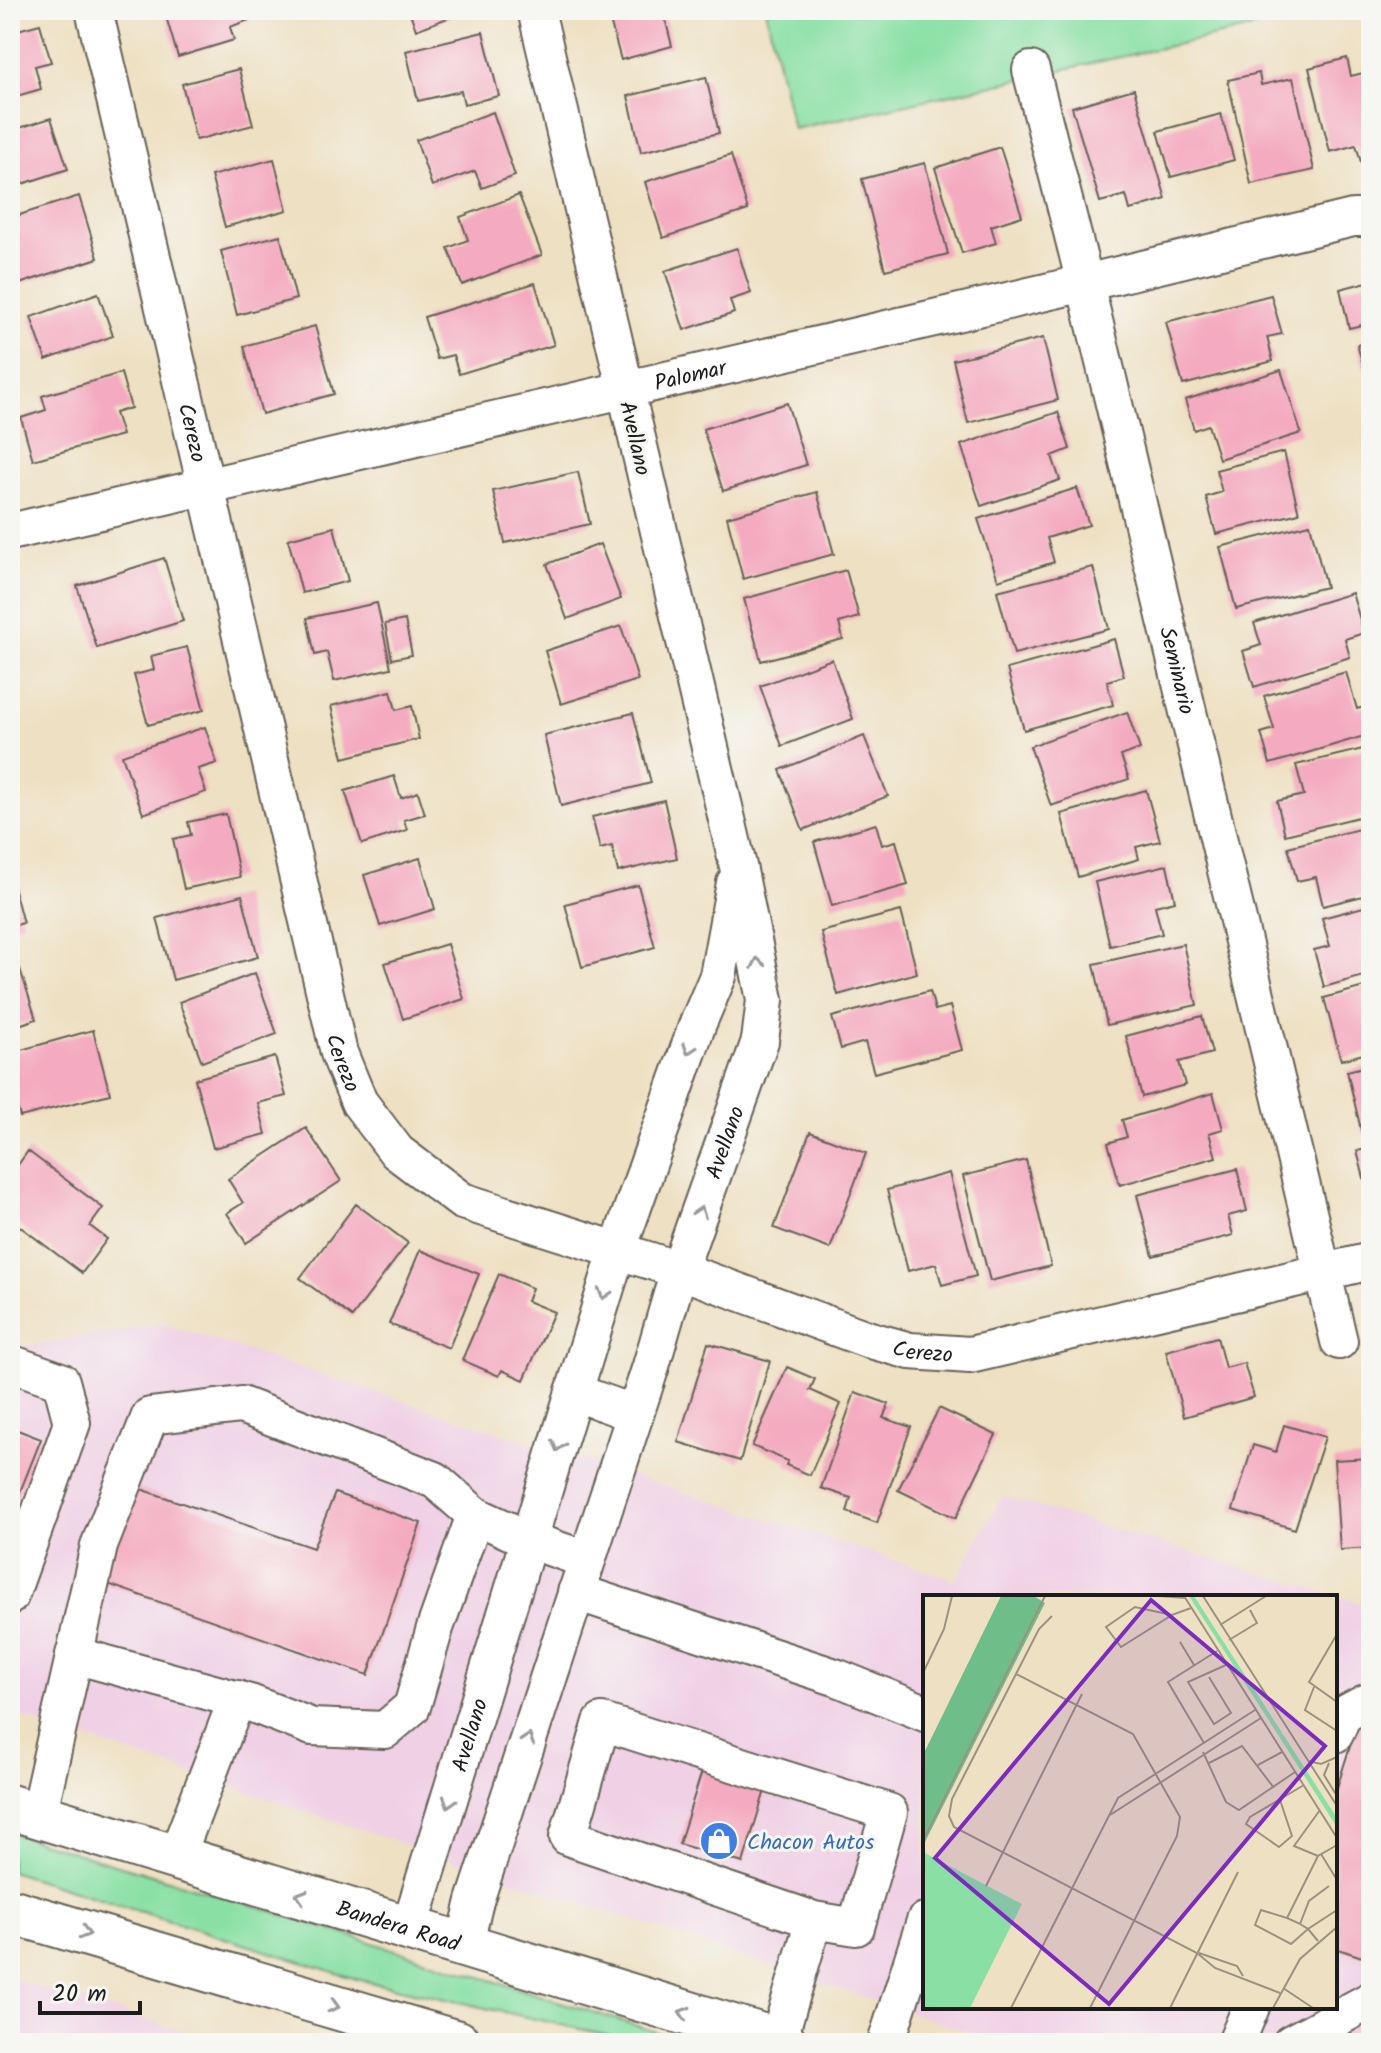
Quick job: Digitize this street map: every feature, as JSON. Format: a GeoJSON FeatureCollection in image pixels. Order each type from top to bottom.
{"type":"FeatureCollection","features":[{"type":"Feature","properties":{"kind":"main road","name":"Bandera Road"},"geometry":{"type":"LineString","coordinates":[[24,1812],[782,2042]]}},
{"type":"Feature","properties":{"kind":"main road"},"geometry":{"type":"LineString","coordinates":[[13,1915],[458,2043]]}},
{"type":"Feature","properties":{"kind":"street","name":"Cerezo"},"geometry":{"type":"LineString","coordinates":[[94,10],[318,975],[339,1053],[359,1102],[397,1152],[462,1201],[679,1270],[867,1339],[910,1351],[943,1355],[970,1355],[1371,1261]]}},
{"type":"Feature","properties":{"kind":"street","name":"Avellano"},"geometry":{"type":"LineString","coordinates":[[464,1947],[475,1901],[635,1414],[679,1270],[760,1041],[765,1000],[738,866],[536,10]]}},
{"type":"Feature","properties":{"kind":"street","name":"Seminario"},"geometry":{"type":"LineString","coordinates":[[1031,70],[1323,1273]]}},
{"type":"Feature","properties":{"kind":"street","name":"Palomar"},"geometry":{"type":"LineString","coordinates":[[10,532],[1353,218],[1371,218]]}},
{"type":"Feature","properties":{"kind":"street","name":"Avellano"},"geometry":{"type":"LineString","coordinates":[[409,1930],[617,1252],[693,1037],[718,976],[738,866]]}},
{"type":"Feature","properties":{"kind":"street"},"geometry":{"type":"LineString","coordinates":[[1323,1273],[1339,1341]]}},
{"type":"Feature","properties":{"kind":"street"},"geometry":{"type":"LineString","coordinates":[[10,1363],[61,1381],[72,1423],[10,1596]]}},
{"type":"Feature","properties":{"kind":"street"},"geometry":{"type":"LineString","coordinates":[[574,1392],[635,1414]]}},
{"type":"Feature","properties":{"kind":"street"},"geometry":{"type":"LineString","coordinates":[[24,1812],[74,1655],[99,1546],[150,1416],[241,1405],[435,1480],[475,1515],[529,1540],[582,1576],[923,1712]]}},
{"type":"Feature","properties":{"kind":"street"},"geometry":{"type":"LineString","coordinates":[[74,1655],[237,1699],[312,1727],[385,1730],[412,1707],[435,1628],[475,1515]]}},
{"type":"Feature","properties":{"kind":"street"},"geometry":{"type":"LineString","coordinates":[[176,1858],[237,1699]]}},
{"type":"Feature","properties":{"kind":"street"},"geometry":{"type":"LineString","coordinates":[[1337,1729],[1343,1715],[1365,1703],[1371,1705]]}},
{"type":"Feature","properties":{"kind":"street"},"geometry":{"type":"LineString","coordinates":[[602,1722],[889,1812],[856,1927],[814,1920],[568,1837],[602,1722]]}},
{"type":"Feature","properties":{"kind":"street"},"geometry":{"type":"LineString","coordinates":[[782,2042],[814,1920]]}},
{"type":"Feature","properties":{"kind":"street"},"geometry":{"type":"LineString","coordinates":[[886,2043],[923,1927]]}},
{"type":"Feature","properties":{"kind":"street"},"geometry":{"type":"LineString","coordinates":[[1291,2043],[1371,2000]]}},
{"type":"Feature","properties":{"kind":"street"},"geometry":{"type":"LineString","coordinates":[[1236,2043],[1250,2009]]}},
{"type":"Feature","properties":{"kind":"shaded area"},"geometry":{"type":"Polygon","coordinates":[[[165,1324],[956,1580],[1002,1496],[1334,1595],[923,1595],[923,2009],[1337,2009],[1337,1596],[1371,1606],[1371,2043],[1002,2043],[10,1713],[10,1348],[165,1324]]]}},
{"type":"Feature","properties":{"kind":"shaded area"},"geometry":{"type":"Polygon","coordinates":[[[10,1978],[222,2043],[10,2043],[10,1978]]]}},
{"type":"Feature","properties":{"kind":"green space"},"geometry":{"type":"Polygon","coordinates":[[[766,10],[1334,10],[793,129],[766,10]]]}},
{"type":"Feature","properties":{"kind":"green space"},"geometry":{"type":"Polygon","coordinates":[[[10,1833],[246,1903],[691,2043],[642,2043],[356,1979],[10,1871],[10,1833]]]}},
{"type":"Feature","properties":{"kind":"building"},"geometry":{"type":"Polygon","coordinates":[[[164,10],[246,10],[249,20],[230,27],[234,40],[178,57],[164,10]]]}},
{"type":"Feature","properties":{"kind":"building"},"geometry":{"type":"Polygon","coordinates":[[[409,10],[469,10],[416,30],[409,10]]]}},
{"type":"Feature","properties":{"kind":"building"},"geometry":{"type":"Polygon","coordinates":[[[607,10],[663,10],[672,46],[621,60],[607,10]]]}},
{"type":"Feature","properties":{"kind":"building"},"geometry":{"type":"Polygon","coordinates":[[[40,24],[51,62],[35,66],[41,89],[10,98],[10,32],[40,24]]]}},
{"type":"Feature","properties":{"kind":"building"},"geometry":{"type":"Polygon","coordinates":[[[483,32],[499,96],[464,104],[461,91],[418,101],[406,51],[483,32]]]}},
{"type":"Feature","properties":{"kind":"building"},"geometry":{"type":"Polygon","coordinates":[[[1347,58],[1351,76],[1371,71],[1371,159],[1361,162],[1356,145],[1330,152],[1309,68],[1347,58]]]}},
{"type":"Feature","properties":{"kind":"building"},"geometry":{"type":"Polygon","coordinates":[[[239,69],[253,125],[196,140],[182,84],[239,69]]]}},
{"type":"Feature","properties":{"kind":"building"},"geometry":{"type":"Polygon","coordinates":[[[1259,73],[1261,85],[1293,78],[1314,170],[1251,184],[1228,80],[1259,73]]]}},
{"type":"Feature","properties":{"kind":"building"},"geometry":{"type":"Polygon","coordinates":[[[706,77],[719,133],[641,152],[628,96],[706,77]]]}},
{"type":"Feature","properties":{"kind":"building"},"geometry":{"type":"Polygon","coordinates":[[[1134,89],[1166,199],[1130,210],[1126,195],[1100,202],[1072,107],[1134,89]]]}},
{"type":"Feature","properties":{"kind":"building"},"geometry":{"type":"Polygon","coordinates":[[[493,112],[515,176],[482,188],[475,171],[432,186],[416,140],[493,112]]]}},
{"type":"Feature","properties":{"kind":"building"},"geometry":{"type":"Polygon","coordinates":[[[1221,114],[1234,160],[1171,177],[1158,131],[1221,114]]]}},
{"type":"Feature","properties":{"kind":"building"},"geometry":{"type":"Polygon","coordinates":[[[51,118],[68,169],[10,188],[10,131],[51,118]]]}},
{"type":"Feature","properties":{"kind":"building"},"geometry":{"type":"Polygon","coordinates":[[[1000,147],[1022,216],[991,226],[996,243],[962,253],[935,168],[1000,147]]]}},
{"type":"Feature","properties":{"kind":"building"},"geometry":{"type":"Polygon","coordinates":[[[731,155],[748,210],[663,238],[645,182],[731,155]]]}},
{"type":"Feature","properties":{"kind":"building"},"geometry":{"type":"Polygon","coordinates":[[[274,159],[287,210],[225,227],[211,176],[274,159]]]}},
{"type":"Feature","properties":{"kind":"building"},"geometry":{"type":"Polygon","coordinates":[[[925,163],[948,254],[885,270],[862,179],[925,163]]]}},
{"type":"Feature","properties":{"kind":"building"},"geometry":{"type":"Polygon","coordinates":[[[519,195],[542,255],[462,285],[448,248],[468,240],[460,217],[519,195]]]}},
{"type":"Feature","properties":{"kind":"building"},"geometry":{"type":"Polygon","coordinates":[[[79,196],[98,258],[10,287],[10,218],[79,196]]]}},
{"type":"Feature","properties":{"kind":"building"},"geometry":{"type":"Polygon","coordinates":[[[280,235],[296,299],[237,315],[221,251],[280,235]]]}},
{"type":"Feature","properties":{"kind":"building"},"geometry":{"type":"Polygon","coordinates":[[[737,248],[751,293],[730,300],[734,313],[684,330],[665,271],[737,248]]]}},
{"type":"Feature","properties":{"kind":"building"},"geometry":{"type":"Polygon","coordinates":[[[1371,281],[1371,323],[1349,328],[1340,289],[1371,281]]]}},
{"type":"Feature","properties":{"kind":"building"},"geometry":{"type":"Polygon","coordinates":[[[535,283],[554,345],[459,374],[453,355],[437,359],[424,317],[535,283]]]}},
{"type":"Feature","properties":{"kind":"building"},"geometry":{"type":"Polygon","coordinates":[[[98,293],[113,336],[46,360],[31,317],[98,293]]]}},
{"type":"Feature","properties":{"kind":"building"},"geometry":{"type":"Polygon","coordinates":[[[1271,295],[1282,334],[1267,337],[1273,361],[1183,385],[1166,322],[1271,295]]]}},
{"type":"Feature","properties":{"kind":"building"},"geometry":{"type":"Polygon","coordinates":[[[315,326],[334,394],[262,414],[244,346],[315,326]]]}},
{"type":"Feature","properties":{"kind":"building"},"geometry":{"type":"Polygon","coordinates":[[[1043,338],[1058,400],[968,423],[953,360],[1043,338]]]}},
{"type":"Feature","properties":{"kind":"building"},"geometry":{"type":"Polygon","coordinates":[[[1371,341],[1371,386],[1370,387],[1357,345],[1371,341]]]}},
{"type":"Feature","properties":{"kind":"building"},"geometry":{"type":"Polygon","coordinates":[[[1281,370],[1301,433],[1219,459],[1208,425],[1194,430],[1185,400],[1281,370]]]}},
{"type":"Feature","properties":{"kind":"building"},"geometry":{"type":"Polygon","coordinates":[[[121,373],[131,408],[115,413],[122,435],[33,460],[21,418],[46,410],[42,396],[121,373]]]}},
{"type":"Feature","properties":{"kind":"building"},"geometry":{"type":"Polygon","coordinates":[[[787,403],[806,465],[723,491],[703,429],[787,403]]]}},
{"type":"Feature","properties":{"kind":"building"},"geometry":{"type":"Polygon","coordinates":[[[1058,412],[1070,449],[1052,456],[1060,480],[981,506],[961,445],[1058,412]]]}},
{"type":"Feature","properties":{"kind":"building"},"geometry":{"type":"Polygon","coordinates":[[[1371,434],[1371,464],[1370,464],[1363,436],[1371,434]]]}},
{"type":"Feature","properties":{"kind":"building"},"geometry":{"type":"Polygon","coordinates":[[[1284,452],[1299,513],[1216,534],[1206,497],[1222,492],[1216,470],[1284,452]]]}},
{"type":"Feature","properties":{"kind":"building"},"geometry":{"type":"Polygon","coordinates":[[[578,472],[590,524],[505,543],[493,491],[578,472]]]}},
{"type":"Feature","properties":{"kind":"building"},"geometry":{"type":"Polygon","coordinates":[[[1077,488],[1089,525],[1047,538],[1054,562],[998,580],[978,519],[1077,488]]]}},
{"type":"Feature","properties":{"kind":"building"},"geometry":{"type":"Polygon","coordinates":[[[817,492],[834,554],[743,579],[727,517],[817,492]]]}},
{"type":"Feature","properties":{"kind":"building"},"geometry":{"type":"Polygon","coordinates":[[[1310,524],[1326,587],[1236,609],[1220,547],[1310,524]]]}},
{"type":"Feature","properties":{"kind":"building"},"geometry":{"type":"Polygon","coordinates":[[[334,527],[348,581],[302,593],[288,539],[334,527]]]}},
{"type":"Feature","properties":{"kind":"building"},"geometry":{"type":"Polygon","coordinates":[[[600,544],[621,599],[567,619],[547,564],[600,544]]]}},
{"type":"Feature","properties":{"kind":"building"},"geometry":{"type":"Polygon","coordinates":[[[164,558],[183,621],[97,648],[77,586],[164,558]]]}},
{"type":"Feature","properties":{"kind":"building"},"geometry":{"type":"Polygon","coordinates":[[[1093,567],[1109,629],[1014,654],[997,591],[1093,567]]]}},
{"type":"Feature","properties":{"kind":"building"},"geometry":{"type":"Polygon","coordinates":[[[846,570],[859,617],[839,623],[843,639],[761,661],[744,599],[846,570]]]}},
{"type":"Feature","properties":{"kind":"building"},"geometry":{"type":"Polygon","coordinates":[[[1352,593],[1364,633],[1345,639],[1350,657],[1254,687],[1243,651],[1261,645],[1254,623],[1352,593]]]}},
{"type":"Feature","properties":{"kind":"building"},"geometry":{"type":"Polygon","coordinates":[[[377,603],[391,668],[334,681],[327,652],[315,655],[307,618],[377,603]]]}},
{"type":"Feature","properties":{"kind":"building"},"geometry":{"type":"Polygon","coordinates":[[[405,620],[412,655],[392,659],[385,624],[405,620]]]}},
{"type":"Feature","properties":{"kind":"building"},"geometry":{"type":"Polygon","coordinates":[[[621,626],[638,680],[561,704],[545,651],[621,626]]]}},
{"type":"Feature","properties":{"kind":"building"},"geometry":{"type":"Polygon","coordinates":[[[1114,639],[1124,676],[1107,681],[1113,705],[1024,730],[1007,669],[1114,639]]]}},
{"type":"Feature","properties":{"kind":"building"},"geometry":{"type":"Polygon","coordinates":[[[187,647],[204,710],[148,725],[134,675],[154,670],[151,656],[187,647]]]}},
{"type":"Feature","properties":{"kind":"building"},"geometry":{"type":"Polygon","coordinates":[[[832,659],[853,719],[782,746],[760,686],[832,659]]]}},
{"type":"Feature","properties":{"kind":"building"},"geometry":{"type":"Polygon","coordinates":[[[1346,672],[1357,709],[1371,705],[1371,734],[1270,764],[1261,733],[1274,729],[1264,696],[1346,672]]]}},
{"type":"Feature","properties":{"kind":"building"},"geometry":{"type":"Polygon","coordinates":[[[391,691],[396,710],[412,706],[419,739],[343,758],[331,706],[391,691]]]}},
{"type":"Feature","properties":{"kind":"building"},"geometry":{"type":"Polygon","coordinates":[[[1127,712],[1140,749],[1121,756],[1129,779],[1051,806],[1030,746],[1127,712]]]}},
{"type":"Feature","properties":{"kind":"building"},"geometry":{"type":"Polygon","coordinates":[[[633,713],[651,783],[561,806],[544,735],[633,713]]]}},
{"type":"Feature","properties":{"kind":"building"},"geometry":{"type":"Polygon","coordinates":[[[205,727],[217,763],[198,769],[206,792],[143,814],[122,755],[205,727]]]}},
{"type":"Feature","properties":{"kind":"building"},"geometry":{"type":"Polygon","coordinates":[[[864,736],[888,796],[803,830],[780,770],[864,736]]]}},
{"type":"Feature","properties":{"kind":"building"},"geometry":{"type":"Polygon","coordinates":[[[1371,747],[1371,814],[1285,835],[1277,801],[1304,795],[1296,765],[1371,747]]]}},
{"type":"Feature","properties":{"kind":"building"},"geometry":{"type":"Polygon","coordinates":[[[394,776],[401,798],[418,792],[425,814],[404,820],[407,830],[362,844],[345,791],[394,776]]]}},
{"type":"Feature","properties":{"kind":"building"},"geometry":{"type":"Polygon","coordinates":[[[1146,790],[1160,841],[1136,847],[1139,859],[1078,877],[1061,814],[1146,790]]]}},
{"type":"Feature","properties":{"kind":"building"},"geometry":{"type":"Polygon","coordinates":[[[664,800],[677,858],[618,872],[612,846],[600,849],[592,817],[664,800]]]}},
{"type":"Feature","properties":{"kind":"building"},"geometry":{"type":"Polygon","coordinates":[[[226,814],[240,877],[184,889],[173,839],[191,835],[188,822],[226,814]]]}},
{"type":"Feature","properties":{"kind":"building"},"geometry":{"type":"Polygon","coordinates":[[[876,824],[882,845],[896,841],[908,885],[832,906],[814,842],[876,824]]]}},
{"type":"Feature","properties":{"kind":"building"},"geometry":{"type":"Polygon","coordinates":[[[1371,826],[1371,894],[1323,906],[1316,877],[1297,881],[1288,847],[1371,826]]]}},
{"type":"Feature","properties":{"kind":"building"},"geometry":{"type":"Polygon","coordinates":[[[420,858],[435,909],[380,926],[364,875],[420,858]]]}},
{"type":"Feature","properties":{"kind":"building"},"geometry":{"type":"Polygon","coordinates":[[[1167,865],[1175,901],[1155,906],[1162,934],[1110,946],[1095,882],[1167,865]]]}},
{"type":"Feature","properties":{"kind":"building"},"geometry":{"type":"Polygon","coordinates":[[[10,875],[23,923],[10,927],[10,875]]]}},
{"type":"Feature","properties":{"kind":"building"},"geometry":{"type":"Polygon","coordinates":[[[638,885],[655,947],[582,967],[565,904],[638,885]]]}},
{"type":"Feature","properties":{"kind":"building"},"geometry":{"type":"Polygon","coordinates":[[[242,895],[258,957],[173,980],[157,918],[242,895]]]}},
{"type":"Feature","properties":{"kind":"building"},"geometry":{"type":"Polygon","coordinates":[[[1371,905],[1371,974],[1324,987],[1314,950],[1330,946],[1322,918],[1371,905]]]}},
{"type":"Feature","properties":{"kind":"building"},"geometry":{"type":"Polygon","coordinates":[[[901,911],[917,973],[838,995],[821,932],[901,911]]]}},
{"type":"Feature","properties":{"kind":"building"},"geometry":{"type":"Polygon","coordinates":[[[447,944],[464,999],[403,1019],[385,963],[447,944]]]}},
{"type":"Feature","properties":{"kind":"building"},"geometry":{"type":"Polygon","coordinates":[[[1183,944],[1197,1005],[1107,1025],[1094,964],[1183,944]]]}},
{"type":"Feature","properties":{"kind":"building"},"geometry":{"type":"Polygon","coordinates":[[[15,953],[36,1019],[10,1028],[10,955],[15,953]]]}},
{"type":"Feature","properties":{"kind":"building"},"geometry":{"type":"Polygon","coordinates":[[[255,973],[277,1034],[202,1062],[179,1002],[255,973]]]}},
{"type":"Feature","properties":{"kind":"building"},"geometry":{"type":"Polygon","coordinates":[[[1371,985],[1371,1052],[1341,1060],[1324,998],[1371,985]]]}},
{"type":"Feature","properties":{"kind":"building"},"geometry":{"type":"Polygon","coordinates":[[[930,991],[935,1010],[950,1006],[962,1050],[874,1073],[865,1042],[841,1049],[832,1017],[930,991]]]}},
{"type":"Feature","properties":{"kind":"building"},"geometry":{"type":"Polygon","coordinates":[[[1202,1016],[1212,1053],[1179,1062],[1185,1085],[1142,1097],[1126,1036],[1202,1016]]]}},
{"type":"Feature","properties":{"kind":"building"},"geometry":{"type":"Polygon","coordinates":[[[93,1030],[110,1094],[20,1117],[10,1079],[10,1053],[93,1030]]]}},
{"type":"Feature","properties":{"kind":"building"},"geometry":{"type":"Polygon","coordinates":[[[275,1057],[286,1096],[258,1103],[266,1134],[213,1148],[195,1079],[275,1057]]]}},
{"type":"Feature","properties":{"kind":"building"},"geometry":{"type":"Polygon","coordinates":[[[1371,1065],[1371,1131],[1362,1134],[1347,1071],[1371,1065]]]}},
{"type":"Feature","properties":{"kind":"building"},"geometry":{"type":"Polygon","coordinates":[[[1213,1093],[1223,1129],[1209,1133],[1216,1157],[1120,1185],[1108,1143],[1127,1137],[1122,1120],[1213,1093]]]}},
{"type":"Feature","properties":{"kind":"building"},"geometry":{"type":"Polygon","coordinates":[[[306,1128],[341,1181],[246,1243],[227,1213],[243,1203],[228,1179],[306,1128]]]}},
{"type":"Feature","properties":{"kind":"building"},"geometry":{"type":"Polygon","coordinates":[[[810,1132],[866,1153],[830,1249],[774,1228],[810,1132]]]}},
{"type":"Feature","properties":{"kind":"building"},"geometry":{"type":"Polygon","coordinates":[[[1371,1148],[1371,1201],[1370,1201],[1357,1151],[1371,1148]]]}},
{"type":"Feature","properties":{"kind":"building"},"geometry":{"type":"Polygon","coordinates":[[[28,1151],[103,1208],[90,1226],[107,1239],[82,1273],[10,1219],[10,1176],[28,1151]]]}},
{"type":"Feature","properties":{"kind":"building"},"geometry":{"type":"Polygon","coordinates":[[[1026,1160],[1051,1266],[990,1281],[963,1176],[1026,1160]]]}},
{"type":"Feature","properties":{"kind":"building"},"geometry":{"type":"Polygon","coordinates":[[[1237,1169],[1247,1211],[1228,1216],[1233,1235],[1153,1256],[1137,1195],[1237,1169]]]}},
{"type":"Feature","properties":{"kind":"building"},"geometry":{"type":"Polygon","coordinates":[[[949,1173],[976,1276],[942,1285],[936,1264],[908,1271],[887,1190],[949,1173]]]}},
{"type":"Feature","properties":{"kind":"building"},"geometry":{"type":"Polygon","coordinates":[[[356,1204],[408,1243],[352,1317],[300,1278],[356,1204]]]}},
{"type":"Feature","properties":{"kind":"building"},"geometry":{"type":"Polygon","coordinates":[[[420,1250],[479,1274],[449,1348],[389,1324],[420,1250]]]}},
{"type":"Feature","properties":{"kind":"building"},"geometry":{"type":"Polygon","coordinates":[[[499,1274],[532,1288],[527,1301],[554,1312],[524,1380],[502,1370],[499,1376],[462,1360],[499,1274]]]}},
{"type":"Feature","properties":{"kind":"building"},"geometry":{"type":"Polygon","coordinates":[[[1217,1337],[1225,1368],[1244,1363],[1254,1397],[1184,1417],[1166,1351],[1217,1337]]]}},
{"type":"Feature","properties":{"kind":"building"},"geometry":{"type":"Polygon","coordinates":[[[708,1343],[770,1361],[740,1461],[678,1442],[708,1343]]]}},
{"type":"Feature","properties":{"kind":"building"},"geometry":{"type":"Polygon","coordinates":[[[787,1367],[815,1379],[810,1390],[841,1404],[810,1475],[786,1465],[788,1461],[752,1446],[787,1367]]]}},
{"type":"Feature","properties":{"kind":"building"},"geometry":{"type":"Polygon","coordinates":[[[855,1392],[889,1404],[883,1418],[911,1427],[877,1523],[847,1512],[851,1498],[821,1488],[855,1392]]]}},
{"type":"Feature","properties":{"kind":"building"},"geometry":{"type":"Polygon","coordinates":[[[939,1408],[996,1435],[956,1518],[898,1490],[939,1408]]]}},
{"type":"Feature","properties":{"kind":"building"},"geometry":{"type":"Polygon","coordinates":[[[1284,1425],[1325,1437],[1295,1529],[1233,1510],[1253,1445],[1276,1452],[1284,1425]]]}},
{"type":"Feature","properties":{"kind":"building"},"geometry":{"type":"Polygon","coordinates":[[[10,1427],[41,1439],[10,1517],[10,1427]]]}},
{"type":"Feature","properties":{"kind":"building"},"geometry":{"type":"Polygon","coordinates":[[[1371,1458],[1371,1548],[1340,1550],[1334,1460],[1371,1458]]]}},
{"type":"Feature","properties":{"kind":"building"},"geometry":{"type":"Polygon","coordinates":[[[135,1487],[313,1548],[335,1493],[421,1523],[368,1675],[102,1582],[135,1487]]]}},
{"type":"Feature","properties":{"kind":"building"},"geometry":{"type":"Polygon","coordinates":[[[1357,1724],[1371,1729],[1371,1930],[1362,1957],[1337,1949],[1337,1788],[1357,1724]]]}},
{"type":"Feature","properties":{"kind":"building"},"geometry":{"type":"Polygon","coordinates":[[[703,1768],[766,1787],[743,1863],[679,1844],[703,1768]]]}},
{"type":"Feature","properties":{"kind":"place","name":"Chacon Autos"},"geometry":{"type":"Point","coordinates":[719,1841]}}]}
